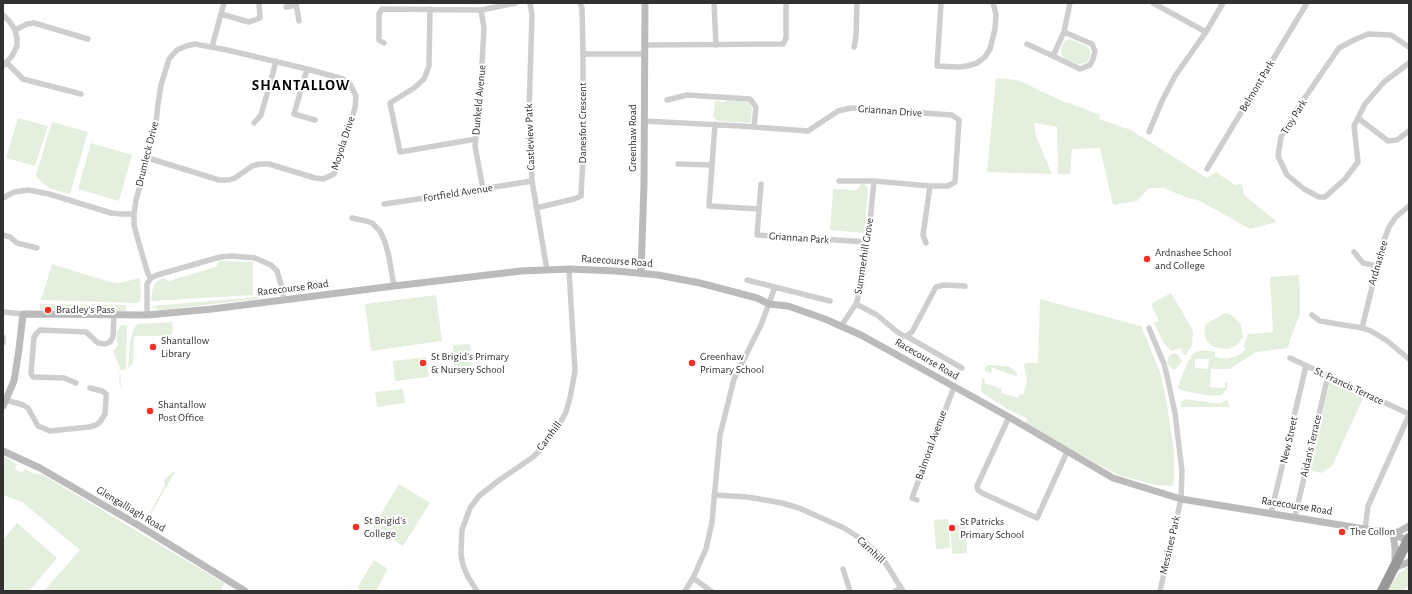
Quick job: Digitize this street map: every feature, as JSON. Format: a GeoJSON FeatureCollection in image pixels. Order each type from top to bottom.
{"type":"FeatureCollection","features":[{"type":"Feature","properties":{"kind":"highway"},"geometry":{"type":"LineString","coordinates":[[1382,591],[1409,540]]}},
{"type":"Feature","properties":{"kind":"main road","name":"Greenhaw Road"},"geometry":{"type":"LineString","coordinates":[[642,273],[645,3]]}},
{"type":"Feature","properties":{"kind":"main road","name":"Racecourse Road"},"geometry":{"type":"LineString","coordinates":[[23,314],[114,316],[147,315],[212,309],[521,271],[569,269],[658,274],[757,298],[769,304],[788,306],[842,326],[884,347],[954,386],[1113,478],[1181,499],[1295,516],[1392,534],[1409,540]]}},
{"type":"Feature","properties":{"kind":"main road"},"geometry":{"type":"LineString","coordinates":[[4,403],[14,381],[20,349],[23,314]]}},
{"type":"Feature","properties":{"kind":"main road","name":"Glengalliagh Road"},"geometry":{"type":"LineString","coordinates":[[3,451],[40,468],[138,525],[245,591]]}},
{"type":"Feature","properties":{"kind":"main road"},"geometry":{"type":"LineString","coordinates":[[1409,526],[1392,534],[1395,547],[1394,567],[1409,562]]}},
{"type":"Feature","properties":{"kind":"street"},"geometry":{"type":"LineString","coordinates":[[212,47],[224,3]]}},
{"type":"Feature","properties":{"kind":"street"},"geometry":{"type":"LineString","coordinates":[[221,14],[249,22],[260,18],[259,3]]}},
{"type":"Feature","properties":{"kind":"street"},"geometry":{"type":"LineString","coordinates":[[384,43],[379,40],[379,14],[382,8],[481,10],[516,3]]}},
{"type":"Feature","properties":{"kind":"street","name":"Castleview Patk"},"geometry":{"type":"LineString","coordinates":[[530,3],[532,15],[529,112],[532,181],[547,270]]}},
{"type":"Feature","properties":{"kind":"street","name":"Danesfort Crescent"},"geometry":{"type":"LineString","coordinates":[[536,208],[581,196],[583,158],[583,54],[582,8],[580,3]]}},
{"type":"Feature","properties":{"kind":"street"},"geometry":{"type":"LineString","coordinates":[[714,3],[716,45]]}},
{"type":"Feature","properties":{"kind":"street"},"geometry":{"type":"LineString","coordinates":[[644,45],[783,44],[786,38],[786,3]]}},
{"type":"Feature","properties":{"kind":"street"},"geometry":{"type":"LineString","coordinates":[[854,47],[856,37],[857,3]]}},
{"type":"Feature","properties":{"kind":"street"},"geometry":{"type":"LineString","coordinates":[[941,3],[937,66],[958,67],[977,63],[985,57],[990,49],[995,29],[996,14],[992,3]]}},
{"type":"Feature","properties":{"kind":"street"},"geometry":{"type":"LineString","coordinates":[[1053,56],[1064,32],[1070,3]]}},
{"type":"Feature","properties":{"kind":"street"},"geometry":{"type":"LineString","coordinates":[[1153,3],[1206,32]]}},
{"type":"Feature","properties":{"kind":"street"},"geometry":{"type":"LineString","coordinates":[[1149,132],[1162,101],[1182,66],[1224,3]]}},
{"type":"Feature","properties":{"kind":"street","name":"Belmont Park"},"geometry":{"type":"LineString","coordinates":[[1208,169],[1307,3]]}},
{"type":"Feature","properties":{"kind":"street"},"geometry":{"type":"LineString","coordinates":[[286,7],[296,4],[299,21]]}},
{"type":"Feature","properties":{"kind":"street"},"geometry":{"type":"LineString","coordinates":[[430,9],[429,66],[424,79],[414,88],[390,102],[400,152],[476,139]]}},
{"type":"Feature","properties":{"kind":"street","name":"Dunkeld Avenue"},"geometry":{"type":"LineString","coordinates":[[481,10],[484,28],[480,100],[475,146],[483,189]]}},
{"type":"Feature","properties":{"kind":"street"},"geometry":{"type":"LineString","coordinates":[[3,15],[15,30],[17,38],[17,46],[12,56],[5,64],[23,79],[81,94]]}},
{"type":"Feature","properties":{"kind":"street"},"geometry":{"type":"LineString","coordinates":[[15,30],[27,24],[34,23],[88,39]]}},
{"type":"Feature","properties":{"kind":"street"},"geometry":{"type":"LineString","coordinates":[[1028,44],[1080,69],[1090,65],[1095,51],[1092,44],[1064,32]]}},
{"type":"Feature","properties":{"kind":"street","name":"Troy Park"},"geometry":{"type":"LineString","coordinates":[[1409,47],[1391,35],[1368,34],[1339,48],[1295,112],[1281,137],[1278,156],[1287,175],[1304,189],[1319,197],[1324,196],[1345,179],[1358,162],[1354,126],[1365,104],[1372,94],[1384,82],[1409,63]]}},
{"type":"Feature","properties":{"kind":"street","name":"Drumleck Drive"},"geometry":{"type":"LineString","coordinates":[[151,278],[148,274],[138,240],[134,224],[134,214],[136,200],[155,132],[161,85],[169,59],[177,50],[195,44],[212,47]]}},
{"type":"Feature","properties":{"kind":"street","name":"Moyola Drive"},"geometry":{"type":"LineString","coordinates":[[148,158],[220,180],[235,178],[252,166],[260,164],[269,164],[315,178],[323,179],[334,174],[355,108],[356,96],[350,84],[343,79],[307,69],[212,47]]}},
{"type":"Feature","properties":{"kind":"street"},"geometry":{"type":"LineString","coordinates":[[583,54],[644,54]]}},
{"type":"Feature","properties":{"kind":"street"},"geometry":{"type":"LineString","coordinates":[[254,123],[261,115],[276,62]]}},
{"type":"Feature","properties":{"kind":"street"},"geometry":{"type":"LineString","coordinates":[[307,69],[294,114],[315,120]]}},
{"type":"Feature","properties":{"kind":"street"},"geometry":{"type":"LineString","coordinates":[[667,100],[687,95],[750,99],[756,107],[754,127]]}},
{"type":"Feature","properties":{"kind":"street","name":"Griannan Drive"},"geometry":{"type":"LineString","coordinates":[[644,121],[715,124],[808,131],[838,111],[851,108],[952,115],[959,120],[954,182],[948,186],[930,186],[874,181],[839,181]]}},
{"type":"Feature","properties":{"kind":"street"},"geometry":{"type":"LineString","coordinates":[[1358,118],[1388,141],[1397,140],[1409,131]]}},
{"type":"Feature","properties":{"kind":"street"},"geometry":{"type":"LineString","coordinates":[[715,124],[709,206],[759,209]]}},
{"type":"Feature","properties":{"kind":"street"},"geometry":{"type":"LineString","coordinates":[[678,164],[712,165]]}},
{"type":"Feature","properties":{"kind":"street","name":"Fortfield Avenue"},"geometry":{"type":"LineString","coordinates":[[384,204],[532,181]]}},
{"type":"Feature","properties":{"kind":"street","name":"Summerhill Grove"},"geometry":{"type":"LineString","coordinates":[[842,326],[856,304],[862,285],[874,181]]}},
{"type":"Feature","properties":{"kind":"street","name":"Griannan Park"},"geometry":{"type":"LineString","coordinates":[[761,184],[758,235],[868,242]]}},
{"type":"Feature","properties":{"kind":"street"},"geometry":{"type":"LineString","coordinates":[[926,243],[923,235],[930,186]]}},
{"type":"Feature","properties":{"kind":"street"},"geometry":{"type":"LineString","coordinates":[[3,198],[14,192],[29,190],[49,194],[111,213],[134,214]]}},
{"type":"Feature","properties":{"kind":"street","name":"Ardnashee"},"geometry":{"type":"LineString","coordinates":[[1362,328],[1383,243],[1389,227],[1396,217],[1409,206]]}},
{"type":"Feature","properties":{"kind":"street"},"geometry":{"type":"LineString","coordinates":[[352,218],[366,220],[372,223],[380,231],[389,257],[394,286]]}},
{"type":"Feature","properties":{"kind":"street"},"geometry":{"type":"LineString","coordinates":[[3,235],[10,237],[17,242],[37,248]]}},
{"type":"Feature","properties":{"kind":"street"},"geometry":{"type":"LineString","coordinates":[[1354,252],[1363,263],[1377,266]]}},
{"type":"Feature","properties":{"kind":"street"},"geometry":{"type":"LineString","coordinates":[[147,315],[147,284],[151,278],[220,257],[232,256],[255,258],[271,265],[277,271],[284,300]]}},
{"type":"Feature","properties":{"kind":"street","name":"Carnhill"},"geometry":{"type":"LineString","coordinates":[[477,591],[468,577],[461,554],[460,544],[462,530],[468,512],[478,496],[498,480],[533,457],[541,449],[554,434],[566,412],[575,371],[569,269]]}},
{"type":"Feature","properties":{"kind":"street"},"geometry":{"type":"LineString","coordinates":[[747,280],[830,302]]}},
{"type":"Feature","properties":{"kind":"street"},"geometry":{"type":"LineString","coordinates":[[906,336],[912,332],[936,287],[944,285],[965,286]]}},
{"type":"Feature","properties":{"kind":"street"},"geometry":{"type":"LineString","coordinates":[[685,591],[693,578],[706,549],[712,522],[720,435],[734,379],[769,304],[775,287]]}},
{"type":"Feature","properties":{"kind":"street"},"geometry":{"type":"LineString","coordinates":[[856,304],[877,314],[904,336],[962,368]]}},
{"type":"Feature","properties":{"kind":"street","name":"Racecourse Road"},"geometry":{"type":"LineString","coordinates":[[3,312],[23,314]]}},
{"type":"Feature","properties":{"kind":"street"},"geometry":{"type":"LineString","coordinates":[[1312,315],[1320,322],[1362,328],[1386,340],[1409,359]]}},
{"type":"Feature","properties":{"kind":"street"},"geometry":{"type":"LineString","coordinates":[[76,383],[64,378],[33,378],[31,373],[34,337],[40,330],[86,332],[98,343],[105,344],[110,342],[113,337],[114,316]]}},
{"type":"Feature","properties":{"kind":"street"},"geometry":{"type":"LineString","coordinates":[[1149,328],[1164,364],[1170,388],[1182,471],[1181,499]]}},
{"type":"Feature","properties":{"kind":"street"},"geometry":{"type":"LineString","coordinates":[[3,337],[3,343]]}},
{"type":"Feature","properties":{"kind":"street","name":"St. Francis Terrace"},"geometry":{"type":"LineString","coordinates":[[1290,358],[1409,415]]}},
{"type":"Feature","properties":{"kind":"street","name":"New Street"},"geometry":{"type":"LineString","coordinates":[[1271,513],[1306,366]]}},
{"type":"Feature","properties":{"kind":"street","name":"Aidan's Terrace"},"geometry":{"type":"LineString","coordinates":[[1295,516],[1328,376]]}},
{"type":"Feature","properties":{"kind":"street","name":"Balmoral Avenue"},"geometry":{"type":"LineString","coordinates":[[917,500],[912,498],[954,386]]}},
{"type":"Feature","properties":{"kind":"street"},"geometry":{"type":"LineString","coordinates":[[4,403],[23,405],[28,408],[38,426],[50,431],[89,427],[100,422],[105,414],[106,398],[106,394],[102,391],[90,388]]}},
{"type":"Feature","properties":{"kind":"street"},"geometry":{"type":"LineString","coordinates":[[1365,529],[1368,506],[1409,415]]}},
{"type":"Feature","properties":{"kind":"street"},"geometry":{"type":"LineString","coordinates":[[1009,417],[977,486],[978,490],[982,493],[1037,518],[1066,452]]}},
{"type":"Feature","properties":{"kind":"street","name":"Carnhill"},"geometry":{"type":"LineString","coordinates":[[714,494],[748,497],[782,503],[799,508],[844,528],[863,540],[883,559],[900,590]]}},
{"type":"Feature","properties":{"kind":"street","name":"Messines Park"},"geometry":{"type":"LineString","coordinates":[[1160,591],[1181,499]]}},
{"type":"Feature","properties":{"kind":"street"},"geometry":{"type":"LineString","coordinates":[[843,569],[850,591]]}},
{"type":"Feature","properties":{"kind":"street"},"geometry":{"type":"LineString","coordinates":[[693,578],[711,591]]}},
{"type":"Feature","properties":{"kind":"green space"},"geometry":{"type":"Polygon","coordinates":[[[1070,39],[1087,46],[1090,50],[1087,63],[1077,64],[1063,57],[1061,53],[1062,45],[1066,40],[1070,39]]]}},
{"type":"Feature","properties":{"kind":"green space"},"geometry":{"type":"Polygon","coordinates":[[[996,78],[1018,80],[1064,102],[1100,115],[1099,119],[1131,130],[1207,178],[1216,172],[1235,185],[1242,184],[1244,195],[1277,222],[1250,229],[1200,201],[1185,197],[1164,188],[1149,188],[1137,201],[1113,205],[1100,148],[1072,149],[1070,174],[1058,174],[1057,127],[1036,123],[1034,123],[1036,136],[1052,174],[987,172],[996,78]]]}},
{"type":"Feature","properties":{"kind":"green space"},"geometry":{"type":"Polygon","coordinates":[[[727,100],[749,102],[752,108],[751,121],[749,123],[718,121],[713,117],[715,101],[725,102],[727,100]]]}},
{"type":"Feature","properties":{"kind":"green space"},"geometry":{"type":"Polygon","coordinates":[[[18,118],[48,126],[35,166],[6,158],[18,118]]]}},
{"type":"Feature","properties":{"kind":"green space"},"geometry":{"type":"Polygon","coordinates":[[[52,122],[88,132],[70,194],[51,189],[38,179],[36,175],[52,122]]]}},
{"type":"Feature","properties":{"kind":"green space"},"geometry":{"type":"Polygon","coordinates":[[[91,143],[132,155],[119,201],[78,189],[91,143]]]}},
{"type":"Feature","properties":{"kind":"green space"},"geometry":{"type":"Polygon","coordinates":[[[863,183],[868,190],[864,233],[830,230],[834,189],[857,190],[863,183]]]}},
{"type":"Feature","properties":{"kind":"green space"},"geometry":{"type":"Polygon","coordinates":[[[219,261],[253,262],[253,295],[151,301],[152,291],[156,282],[163,278],[169,281],[216,267],[219,261]]]}},
{"type":"Feature","properties":{"kind":"green space"},"geometry":{"type":"Polygon","coordinates":[[[52,264],[110,282],[119,283],[140,278],[141,298],[138,303],[41,300],[52,264]]]}},
{"type":"Feature","properties":{"kind":"green space"},"geometry":{"type":"Polygon","coordinates":[[[1300,275],[1300,314],[1288,348],[1256,352],[1230,369],[1211,369],[1210,387],[1225,388],[1225,382],[1228,383],[1227,389],[1222,395],[1212,396],[1180,390],[1178,387],[1181,378],[1189,360],[1191,359],[1191,356],[1195,352],[1205,350],[1215,352],[1215,357],[1227,359],[1239,355],[1246,349],[1244,346],[1248,334],[1273,332],[1270,277],[1300,275]],[[1195,359],[1195,368],[1208,369],[1209,359],[1195,359]]]}},
{"type":"Feature","properties":{"kind":"green space"},"geometry":{"type":"Polygon","coordinates":[[[1171,293],[1193,333],[1192,345],[1186,355],[1184,355],[1180,348],[1171,351],[1163,342],[1154,323],[1159,321],[1151,304],[1171,293]]]}},
{"type":"Feature","properties":{"kind":"green space"},"geometry":{"type":"Polygon","coordinates":[[[436,295],[442,341],[371,351],[365,304],[436,295]]]}},
{"type":"Feature","properties":{"kind":"green space"},"geometry":{"type":"Polygon","coordinates":[[[258,297],[258,299],[160,310],[152,306],[258,297]]]}},
{"type":"Feature","properties":{"kind":"green space"},"geometry":{"type":"Polygon","coordinates":[[[1040,299],[1141,326],[1160,372],[1166,399],[1174,451],[1174,478],[1172,486],[1156,485],[1118,475],[1025,424],[1028,419],[1009,410],[981,392],[982,378],[985,379],[984,383],[1002,389],[1001,393],[1018,398],[1020,394],[1023,395],[1027,381],[1024,365],[1026,363],[1038,363],[1040,299]]]}},
{"type":"Feature","properties":{"kind":"green space"},"geometry":{"type":"Polygon","coordinates":[[[40,304],[126,305],[126,311],[51,310],[45,307],[44,310],[41,310],[40,304]]]}},
{"type":"Feature","properties":{"kind":"green space"},"geometry":{"type":"Polygon","coordinates":[[[1225,313],[1230,314],[1241,325],[1243,337],[1236,346],[1227,349],[1212,346],[1206,340],[1204,331],[1206,324],[1225,313]]]}},
{"type":"Feature","properties":{"kind":"green space"},"geometry":{"type":"Polygon","coordinates":[[[172,322],[173,332],[169,336],[134,336],[133,364],[128,368],[130,341],[134,328],[138,324],[172,322]]]}},
{"type":"Feature","properties":{"kind":"green space"},"geometry":{"type":"Polygon","coordinates":[[[121,325],[127,325],[126,369],[120,370],[121,388],[119,383],[120,368],[113,351],[118,345],[117,332],[121,325]]]}},
{"type":"Feature","properties":{"kind":"green space"},"geometry":{"type":"Polygon","coordinates":[[[470,344],[472,372],[455,373],[453,345],[470,344]]]}},
{"type":"Feature","properties":{"kind":"green space"},"geometry":{"type":"Polygon","coordinates":[[[1174,353],[1178,355],[1182,361],[1176,369],[1173,369],[1167,363],[1169,356],[1174,353]]]}},
{"type":"Feature","properties":{"kind":"green space"},"geometry":{"type":"Polygon","coordinates":[[[426,357],[429,377],[395,381],[393,361],[426,357]]]}},
{"type":"Feature","properties":{"kind":"green space"},"geometry":{"type":"Polygon","coordinates":[[[988,365],[1009,366],[1017,373],[1017,376],[992,368],[991,373],[985,371],[985,367],[988,365]]]}},
{"type":"Feature","properties":{"kind":"green space"},"geometry":{"type":"Polygon","coordinates":[[[1330,382],[1363,398],[1332,466],[1321,473],[1309,470],[1330,382]]]}},
{"type":"Feature","properties":{"kind":"green space"},"geometry":{"type":"Polygon","coordinates":[[[403,389],[405,403],[377,407],[375,392],[403,389]]]}},
{"type":"Feature","properties":{"kind":"green space"},"geometry":{"type":"Polygon","coordinates":[[[1185,399],[1214,403],[1220,403],[1227,400],[1230,407],[1181,407],[1181,403],[1185,399]]]}},
{"type":"Feature","properties":{"kind":"green space"},"geometry":{"type":"Polygon","coordinates":[[[3,456],[17,464],[15,469],[22,473],[25,469],[33,473],[43,475],[224,583],[221,591],[44,591],[80,550],[22,502],[3,495],[3,456]]]}},
{"type":"Feature","properties":{"kind":"green space"},"geometry":{"type":"Polygon","coordinates":[[[176,471],[151,514],[150,513],[165,485],[164,480],[176,471]]]}},
{"type":"Feature","properties":{"kind":"green space"},"geometry":{"type":"Polygon","coordinates":[[[399,484],[430,503],[403,546],[373,527],[399,484]]]}},
{"type":"Feature","properties":{"kind":"green space"},"geometry":{"type":"Polygon","coordinates":[[[948,519],[950,548],[936,549],[934,520],[948,519]]]}},
{"type":"Feature","properties":{"kind":"green space"},"geometry":{"type":"Polygon","coordinates":[[[17,523],[57,558],[29,591],[3,591],[3,540],[17,523]]]}},
{"type":"Feature","properties":{"kind":"green space"},"geometry":{"type":"Polygon","coordinates":[[[965,523],[967,553],[952,554],[950,524],[965,523]]]}},
{"type":"Feature","properties":{"kind":"green space"},"geometry":{"type":"Polygon","coordinates":[[[374,560],[388,569],[376,591],[362,591],[357,588],[374,560]]]}},
{"type":"Feature","properties":{"kind":"green space"},"geometry":{"type":"Polygon","coordinates":[[[1409,566],[1409,585],[1403,591],[1388,591],[1398,574],[1409,566]]]}},
{"type":"Feature","properties":{"kind":"place","name":"Ardnashee School and College"},"geometry":{"type":"Point","coordinates":[1147,259]}},
{"type":"Feature","properties":{"kind":"place","name":"Bradley's Pass"},"geometry":{"type":"Point","coordinates":[48,310]}},
{"type":"Feature","properties":{"kind":"place","name":"Shantallow Library"},"geometry":{"type":"Point","coordinates":[153,347]}},
{"type":"Feature","properties":{"kind":"place","name":"St Brigid's Primary & Nursery School"},"geometry":{"type":"Point","coordinates":[423,363]}},
{"type":"Feature","properties":{"kind":"place","name":"Greenhaw Primary School"},"geometry":{"type":"Point","coordinates":[692,363]}},
{"type":"Feature","properties":{"kind":"place","name":"Shantallow Post Office"},"geometry":{"type":"Point","coordinates":[150,411]}},
{"type":"Feature","properties":{"kind":"place","name":"St Brigid's College"},"geometry":{"type":"Point","coordinates":[356,527]}},
{"type":"Feature","properties":{"kind":"place","name":"St Patricks Primary School"},"geometry":{"type":"Point","coordinates":[952,528]}},
{"type":"Feature","properties":{"kind":"place","name":"The Collon"},"geometry":{"type":"Point","coordinates":[1342,532]}},
{"type":"Feature","properties":{"kind":"district","name":"SHANTALLOW"},"geometry":{"type":"Point","coordinates":[301,85]}}]}
